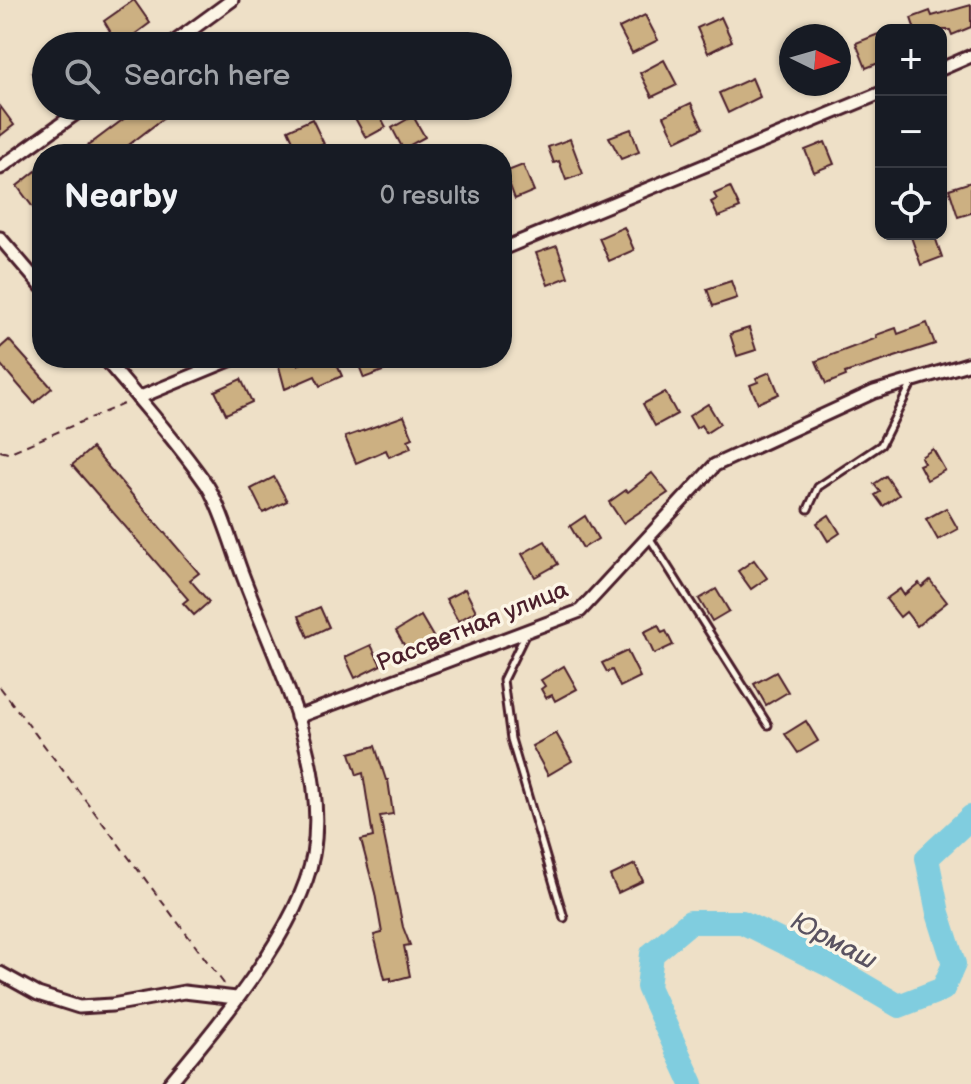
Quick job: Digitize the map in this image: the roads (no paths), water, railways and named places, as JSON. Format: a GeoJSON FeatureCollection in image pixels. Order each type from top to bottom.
{"type":"FeatureCollection","features":[{"type":"Feature","properties":{"kind":"street"},"geometry":{"type":"LineString","coordinates":[[188,32],[232,0]]}},
{"type":"Feature","properties":{"kind":"street"},"geometry":{"type":"LineString","coordinates":[[947,66],[971,56]]}},
{"type":"Feature","properties":{"kind":"street"},"geometry":{"type":"LineString","coordinates":[[512,245],[875,95]]}},
{"type":"Feature","properties":{"kind":"street"},"geometry":{"type":"LineString","coordinates":[[33,144],[67,120]]}},
{"type":"Feature","properties":{"kind":"street"},"geometry":{"type":"LineString","coordinates":[[0,168],[32,145]]}},
{"type":"Feature","properties":{"kind":"street"},"geometry":{"type":"LineString","coordinates":[[0,238],[32,275]]}},
{"type":"Feature","properties":{"kind":"street","name":"Рассветная улица"},"geometry":{"type":"LineString","coordinates":[[297,717],[580,611],[715,465],[874,392],[971,363]]}},
{"type":"Feature","properties":{"kind":"street"},"geometry":{"type":"LineString","coordinates":[[112,368],[209,488],[297,717],[312,771],[316,814],[313,856],[302,890],[278,940],[169,1084]]}},
{"type":"Feature","properties":{"kind":"street"},"geometry":{"type":"LineString","coordinates":[[138,398],[211,368]]}},
{"type":"Feature","properties":{"kind":"street"},"geometry":{"type":"LineString","coordinates":[[0,973],[38,994],[79,1007],[112,1005],[184,992],[236,998]]}},
{"type":"Feature","properties":{"kind":"lane"},"geometry":{"type":"LineString","coordinates":[[808,509],[818,487],[881,445],[913,380]]}},
{"type":"Feature","properties":{"kind":"lane"},"geometry":{"type":"LineString","coordinates":[[649,536],[768,725]]}},
{"type":"Feature","properties":{"kind":"lane"},"geometry":{"type":"LineString","coordinates":[[526,632],[503,680],[511,739],[564,918]]}},
{"type":"Feature","properties":{"kind":"waterway","name":"Юрмаш"},"geometry":{"type":"LineString","coordinates":[[692,1084],[648,987],[652,954],[690,922],[742,922],[833,967],[899,1006],[943,989],[954,964],[938,913],[927,858],[971,817]]}}]}
